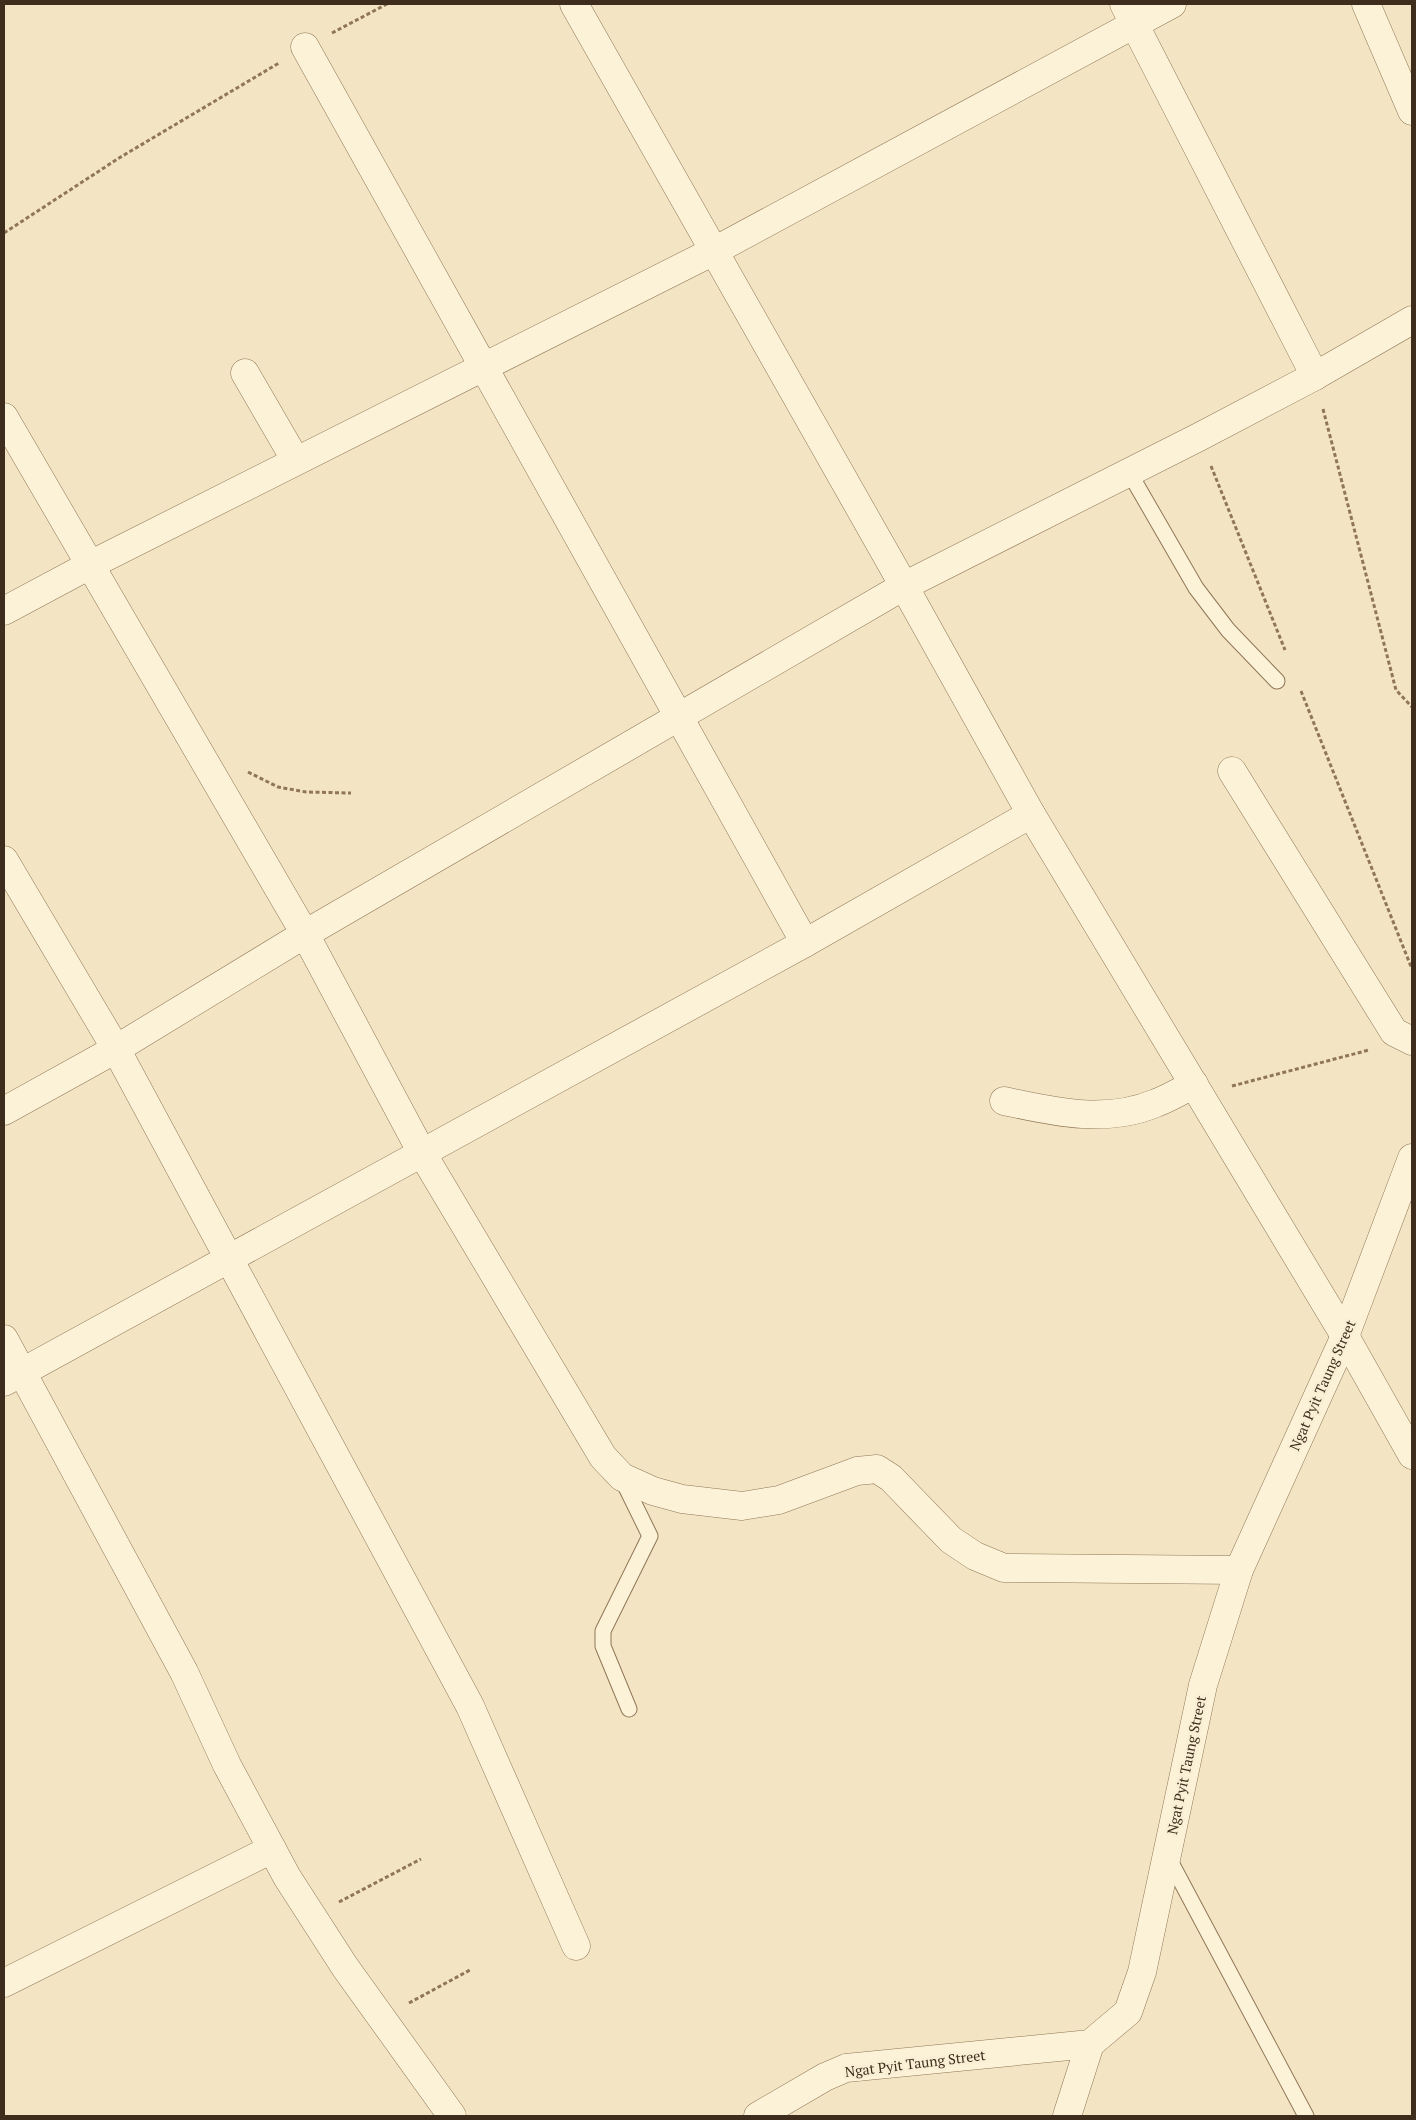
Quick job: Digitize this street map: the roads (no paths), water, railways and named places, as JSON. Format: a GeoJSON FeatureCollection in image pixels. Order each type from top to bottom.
{"type":"FeatureCollection","features":[{"type":"Feature","properties":{"kind":"street"},"geometry":{"type":"LineString","coordinates":[[574,4],[904,586],[1030,814],[1345,1336],[1412,1455]]}},
{"type":"Feature","properties":{"kind":"street"},"geometry":{"type":"LineString","coordinates":[[4,611],[90,565],[714,251],[1129,14],[1172,4]]}},
{"type":"Feature","properties":{"kind":"street"},"geometry":{"type":"LineString","coordinates":[[1366,4],[1412,112]]}},
{"type":"Feature","properties":{"kind":"street"},"geometry":{"type":"LineString","coordinates":[[1129,14],[1315,376]]}},
{"type":"Feature","properties":{"kind":"street"},"geometry":{"type":"LineString","coordinates":[[305,47],[805,943]]}},
{"type":"Feature","properties":{"kind":"street"},"geometry":{"type":"LineString","coordinates":[[4,1111],[116,1049],[305,934],[904,586],[1199,437],[1315,376],[1412,320]]}},
{"type":"Feature","properties":{"kind":"street"},"geometry":{"type":"LineString","coordinates":[[244,373],[296,461]]}},
{"type":"Feature","properties":{"kind":"street"},"geometry":{"type":"LineString","coordinates":[[4,418],[305,934],[422,1153],[603,1457],[622,1477],[653,1491],[682,1499],[742,1506],[779,1500],[857,1471],[877,1469],[891,1478],[951,1540],[975,1556],[1004,1568],[1238,1570]]}},
{"type":"Feature","properties":{"kind":"street"},"geometry":{"type":"LineString","coordinates":[[1232,770],[1403,1036]]}},
{"type":"Feature","properties":{"kind":"street"},"geometry":{"type":"LineString","coordinates":[[13,1378],[805,943],[1030,814]]}},
{"type":"Feature","properties":{"kind":"street"},"geometry":{"type":"LineString","coordinates":[[4,860],[116,1049],[470,1706],[576,1946]]}},
{"type":"Feature","properties":{"kind":"street"},"geometry":{"type":"LineString","coordinates":[[1004,1101],[1062,1114],[1097,1116],[1154,1104],[1197,1090]]}},
{"type":"Feature","properties":{"kind":"street","name":"Ngat Pyit Taung Street"},"geometry":{"type":"LineString","coordinates":[[758,2116],[825,2077],[846,2068],[1090,2044],[1128,2012],[1142,1972],[1203,1684],[1238,1570],[1345,1336],[1412,1158]]}},
{"type":"Feature","properties":{"kind":"street"},"geometry":{"type":"LineString","coordinates":[[4,1339],[13,1378],[184,1672],[227,1765],[272,1849],[345,1968],[452,2116]]}},
{"type":"Feature","properties":{"kind":"street"},"geometry":{"type":"LineString","coordinates":[[4,1983],[272,1849]]}},
{"type":"Feature","properties":{"kind":"street"},"geometry":{"type":"LineString","coordinates":[[1064,2113],[1090,2044]]}},
{"type":"Feature","properties":{"kind":"lane"},"geometry":{"type":"LineString","coordinates":[[1129,472],[1196,588],[1228,630],[1277,681]]}},
{"type":"Feature","properties":{"kind":"lane"},"geometry":{"type":"LineString","coordinates":[[622,1477],[650,1536],[603,1631],[603,1646],[629,1708]]}},
{"type":"Feature","properties":{"kind":"lane"},"geometry":{"type":"LineString","coordinates":[[1168,1855],[1306,2116]]}}]}
